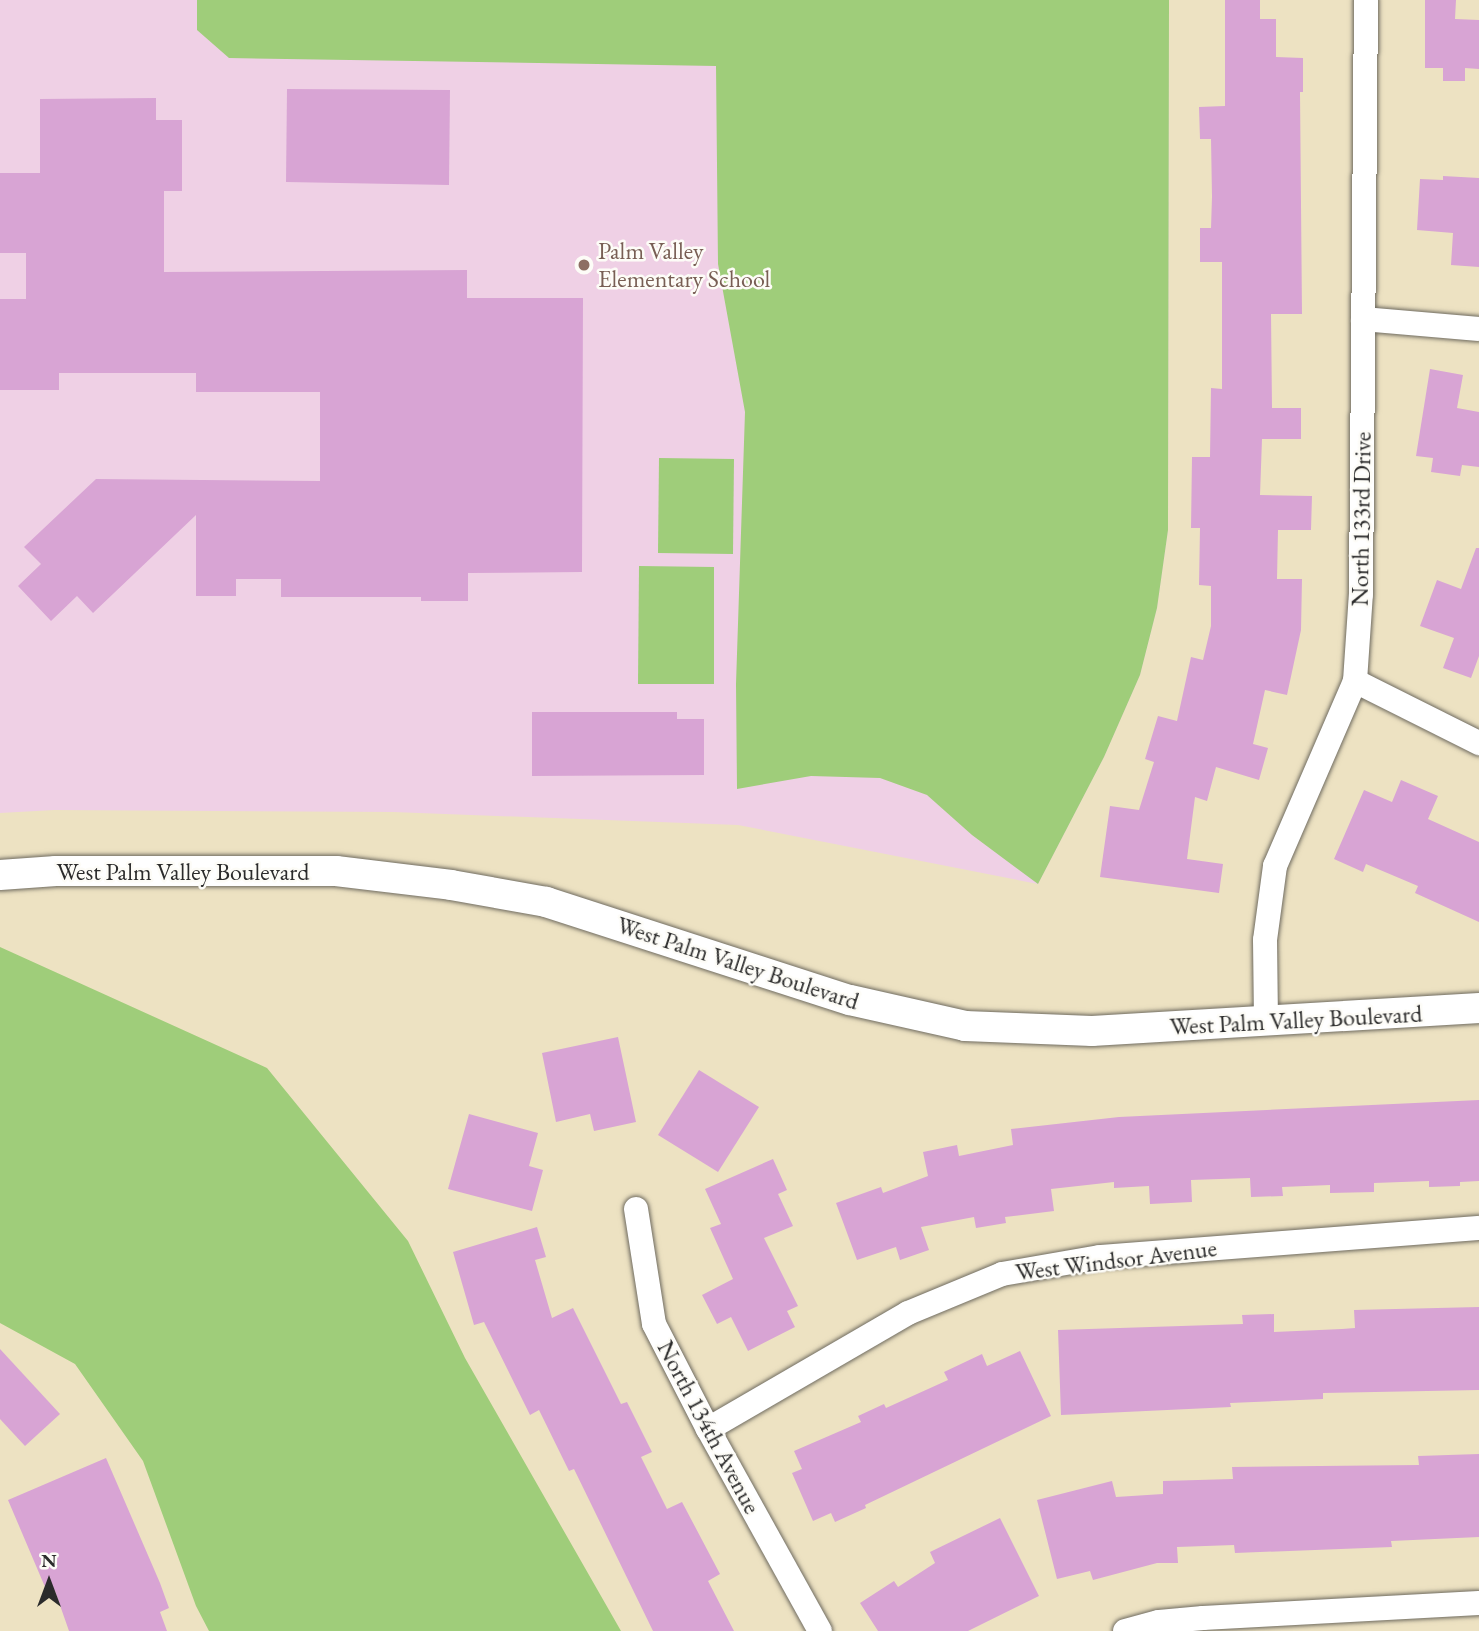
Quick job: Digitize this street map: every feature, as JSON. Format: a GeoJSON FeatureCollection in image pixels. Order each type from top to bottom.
{"type":"FeatureCollection","features":[{"type":"Feature","properties":{"kind":"street","name":"North 133rd Drive"},"geometry":{"type":"LineString","coordinates":[[1266,1021],[1265,940],[1275,866],[1355,681],[1361,594],[1366,0]]}},
{"type":"Feature","properties":{"kind":"street"},"geometry":{"type":"LineString","coordinates":[[1363,319],[1479,328]]}},
{"type":"Feature","properties":{"kind":"street"},"geometry":{"type":"LineString","coordinates":[[1355,681],[1479,743]]}},
{"type":"Feature","properties":{"kind":"street","name":"West Palm Valley Boulevard"},"geometry":{"type":"LineString","coordinates":[[0,875],[56,871],[336,871],[451,886],[546,902],[850,1000],[965,1026],[1092,1031],[1479,1008]]}},
{"type":"Feature","properties":{"kind":"street","name":"North 134th Avenue"},"geometry":{"type":"LineString","coordinates":[[636,1209],[654,1324],[708,1429],[820,1631]]}},
{"type":"Feature","properties":{"kind":"street","name":"West Windsor Avenue"},"geometry":{"type":"LineString","coordinates":[[708,1429],[908,1313],[1002,1274],[1100,1257],[1479,1228]]}},
{"type":"Feature","properties":{"kind":"street"},"geometry":{"type":"LineString","coordinates":[[1125,1631],[1159,1622],[1203,1618],[1479,1603]]}},
{"type":"Feature","properties":{"kind":"shaded area","name":"Palm Valley Elementary School"},"geometry":{"type":"Polygon","coordinates":[[[0,0],[1169,0],[1168,530],[1157,608],[1140,675],[1104,757],[1038,884],[738,825],[393,812],[54,810],[0,813],[0,0]]]}},
{"type":"Feature","properties":{"kind":"green space"},"geometry":{"type":"Polygon","coordinates":[[[197,0],[1169,0],[1168,530],[1157,608],[1140,675],[1104,757],[1038,884],[972,835],[927,795],[880,778],[811,776],[737,789],[736,684],[745,412],[718,264],[716,66],[229,58],[197,30],[197,0]]]}},
{"type":"Feature","properties":{"kind":"green space"},"geometry":{"type":"Polygon","coordinates":[[[659,458],[734,459],[733,554],[658,553],[659,458]]]}},
{"type":"Feature","properties":{"kind":"green space"},"geometry":{"type":"Polygon","coordinates":[[[639,566],[714,567],[714,684],[638,684],[639,566]]]}},
{"type":"Feature","properties":{"kind":"green space"},"geometry":{"type":"Polygon","coordinates":[[[0,947],[267,1068],[408,1241],[465,1358],[621,1631],[209,1631],[196,1606],[143,1461],[75,1364],[0,1323],[0,947]]]}},
{"type":"Feature","properties":{"kind":"building"},"geometry":{"type":"Polygon","coordinates":[[[1225,0],[1260,0],[1260,19],[1276,19],[1276,57],[1303,58],[1303,92],[1300,92],[1302,314],[1271,314],[1272,408],[1301,408],[1301,439],[1262,439],[1260,495],[1312,496],[1311,530],[1278,530],[1277,579],[1302,579],[1301,630],[1287,695],[1265,690],[1253,744],[1268,748],[1259,780],[1216,767],[1207,801],[1195,797],[1187,859],[1223,864],[1219,893],[1100,877],[1110,806],[1139,810],[1154,762],[1145,759],[1158,716],[1177,721],[1191,657],[1203,660],[1211,626],[1211,586],[1199,585],[1200,528],[1191,528],[1192,457],[1210,457],[1211,388],[1222,389],[1222,262],[1200,262],[1200,228],[1211,228],[1212,197],[1211,139],[1200,139],[1199,107],[1225,106],[1225,0]]]}},
{"type":"Feature","properties":{"kind":"building"},"geometry":{"type":"Polygon","coordinates":[[[1425,0],[1456,0],[1455,19],[1479,20],[1479,69],[1465,68],[1465,81],[1443,81],[1443,68],[1425,68],[1425,0]]]}},
{"type":"Feature","properties":{"kind":"building"},"geometry":{"type":"Polygon","coordinates":[[[287,89],[450,90],[449,185],[286,182],[287,89]]]}},
{"type":"Feature","properties":{"kind":"building"},"geometry":{"type":"Polygon","coordinates":[[[156,98],[156,120],[182,120],[182,191],[164,191],[164,272],[467,270],[467,298],[583,298],[582,572],[468,573],[468,601],[421,601],[421,597],[281,597],[281,579],[236,579],[236,596],[196,596],[196,515],[93,613],[77,596],[51,621],[18,586],[41,564],[24,547],[96,479],[320,481],[320,392],[196,392],[196,373],[59,373],[59,390],[0,390],[0,299],[26,299],[26,253],[0,253],[0,173],[40,173],[40,99],[156,98]]]}},
{"type":"Feature","properties":{"kind":"building"},"geometry":{"type":"Polygon","coordinates":[[[1443,176],[1479,178],[1479,267],[1451,265],[1453,233],[1417,230],[1420,179],[1443,180],[1443,176]]]}},
{"type":"Feature","properties":{"kind":"building"},"geometry":{"type":"Polygon","coordinates":[[[1430,369],[1463,375],[1457,408],[1479,412],[1479,467],[1462,465],[1460,476],[1431,472],[1433,458],[1416,456],[1430,369]]]}},
{"type":"Feature","properties":{"kind":"building"},"geometry":{"type":"Polygon","coordinates":[[[1476,548],[1479,548],[1479,656],[1471,678],[1443,668],[1454,638],[1420,626],[1437,580],[1461,589],[1476,548]]]}},
{"type":"Feature","properties":{"kind":"building"},"geometry":{"type":"Polygon","coordinates":[[[532,712],[677,712],[677,719],[704,719],[704,775],[532,776],[532,712]]]}},
{"type":"Feature","properties":{"kind":"building"},"geometry":{"type":"Polygon","coordinates":[[[1401,780],[1438,796],[1428,819],[1479,842],[1479,922],[1415,893],[1418,886],[1366,864],[1363,872],[1334,859],[1364,790],[1392,802],[1401,780]]]}},
{"type":"Feature","properties":{"kind":"building"},"geometry":{"type":"Polygon","coordinates":[[[618,1037],[636,1122],[594,1131],[590,1114],[556,1122],[542,1053],[618,1037]]]}},
{"type":"Feature","properties":{"kind":"building"},"geometry":{"type":"Polygon","coordinates":[[[699,1070],[759,1107],[718,1172],[658,1135],[699,1070]]]}},
{"type":"Feature","properties":{"kind":"building"},"geometry":{"type":"Polygon","coordinates":[[[1479,1100],[1479,1181],[1460,1182],[1460,1186],[1429,1187],[1429,1181],[1374,1183],[1374,1192],[1330,1193],[1330,1185],[1282,1187],[1283,1196],[1251,1197],[1250,1178],[1191,1180],[1192,1202],[1150,1204],[1149,1186],[1114,1188],[1114,1182],[1051,1189],[1054,1211],[1005,1217],[1006,1223],[976,1228],[974,1217],[921,1227],[929,1250],[900,1260],[896,1247],[857,1260],[836,1203],[881,1187],[883,1193],[928,1176],[923,1152],[957,1145],[959,1156],[1013,1145],[1011,1129],[1119,1117],[1479,1100]]]}},
{"type":"Feature","properties":{"kind":"building"},"geometry":{"type":"Polygon","coordinates":[[[469,1114],[538,1133],[529,1166],[543,1170],[532,1211],[448,1189],[469,1114]]]}},
{"type":"Feature","properties":{"kind":"building"},"geometry":{"type":"Polygon","coordinates":[[[773,1159],[787,1190],[778,1194],[793,1226],[764,1238],[798,1306],[787,1311],[795,1327],[748,1351],[731,1317],[717,1324],[702,1295],[733,1279],[710,1228],[721,1224],[705,1189],[773,1159]]]}},
{"type":"Feature","properties":{"kind":"building"},"geometry":{"type":"Polygon","coordinates":[[[537,1227],[546,1257],[535,1260],[552,1318],[573,1308],[621,1404],[627,1402],[652,1452],[641,1457],[667,1509],[682,1502],[720,1574],[708,1581],[734,1631],[653,1631],[574,1469],[569,1471],[539,1410],[530,1415],[484,1322],[474,1325],[453,1252],[537,1227]]]}},
{"type":"Feature","properties":{"kind":"building"},"geometry":{"type":"Polygon","coordinates":[[[1479,1307],[1479,1390],[1323,1393],[1323,1399],[1230,1403],[1231,1407],[1061,1415],[1058,1330],[1243,1324],[1242,1315],[1274,1314],[1274,1332],[1342,1329],[1355,1328],[1354,1310],[1479,1307]]]}},
{"type":"Feature","properties":{"kind":"building"},"geometry":{"type":"Polygon","coordinates":[[[0,1349],[60,1414],[25,1446],[0,1419],[0,1349]]]}},
{"type":"Feature","properties":{"kind":"building"},"geometry":{"type":"Polygon","coordinates":[[[1020,1351],[1051,1416],[835,1522],[831,1513],[813,1521],[792,1473],[802,1469],[794,1451],[861,1422],[858,1416],[884,1404],[886,1408],[948,1380],[944,1372],[982,1354],[987,1366],[1020,1351]]]}},
{"type":"Feature","properties":{"kind":"building"},"geometry":{"type":"Polygon","coordinates":[[[1479,1454],[1479,1537],[1391,1541],[1392,1547],[1235,1553],[1234,1545],[1177,1547],[1178,1563],[1157,1563],[1093,1580],[1090,1571],[1057,1579],[1037,1500],[1112,1481],[1116,1497],[1163,1494],[1163,1481],[1233,1479],[1232,1467],[1419,1465],[1418,1456],[1479,1454]]]}},
{"type":"Feature","properties":{"kind":"building"},"geometry":{"type":"Polygon","coordinates":[[[106,1458],[169,1608],[160,1612],[167,1631],[69,1631],[55,1591],[48,1594],[8,1500],[106,1458]]]}},
{"type":"Feature","properties":{"kind":"building"},"geometry":{"type":"Polygon","coordinates":[[[1000,1518],[1039,1596],[968,1631],[878,1631],[860,1603],[894,1581],[898,1587],[935,1563],[930,1552],[1000,1518]]]}},
{"type":"Feature","properties":{"kind":"place","name":"Palm Valley Elementary School"},"geometry":{"type":"Point","coordinates":[584,265]}}]}
